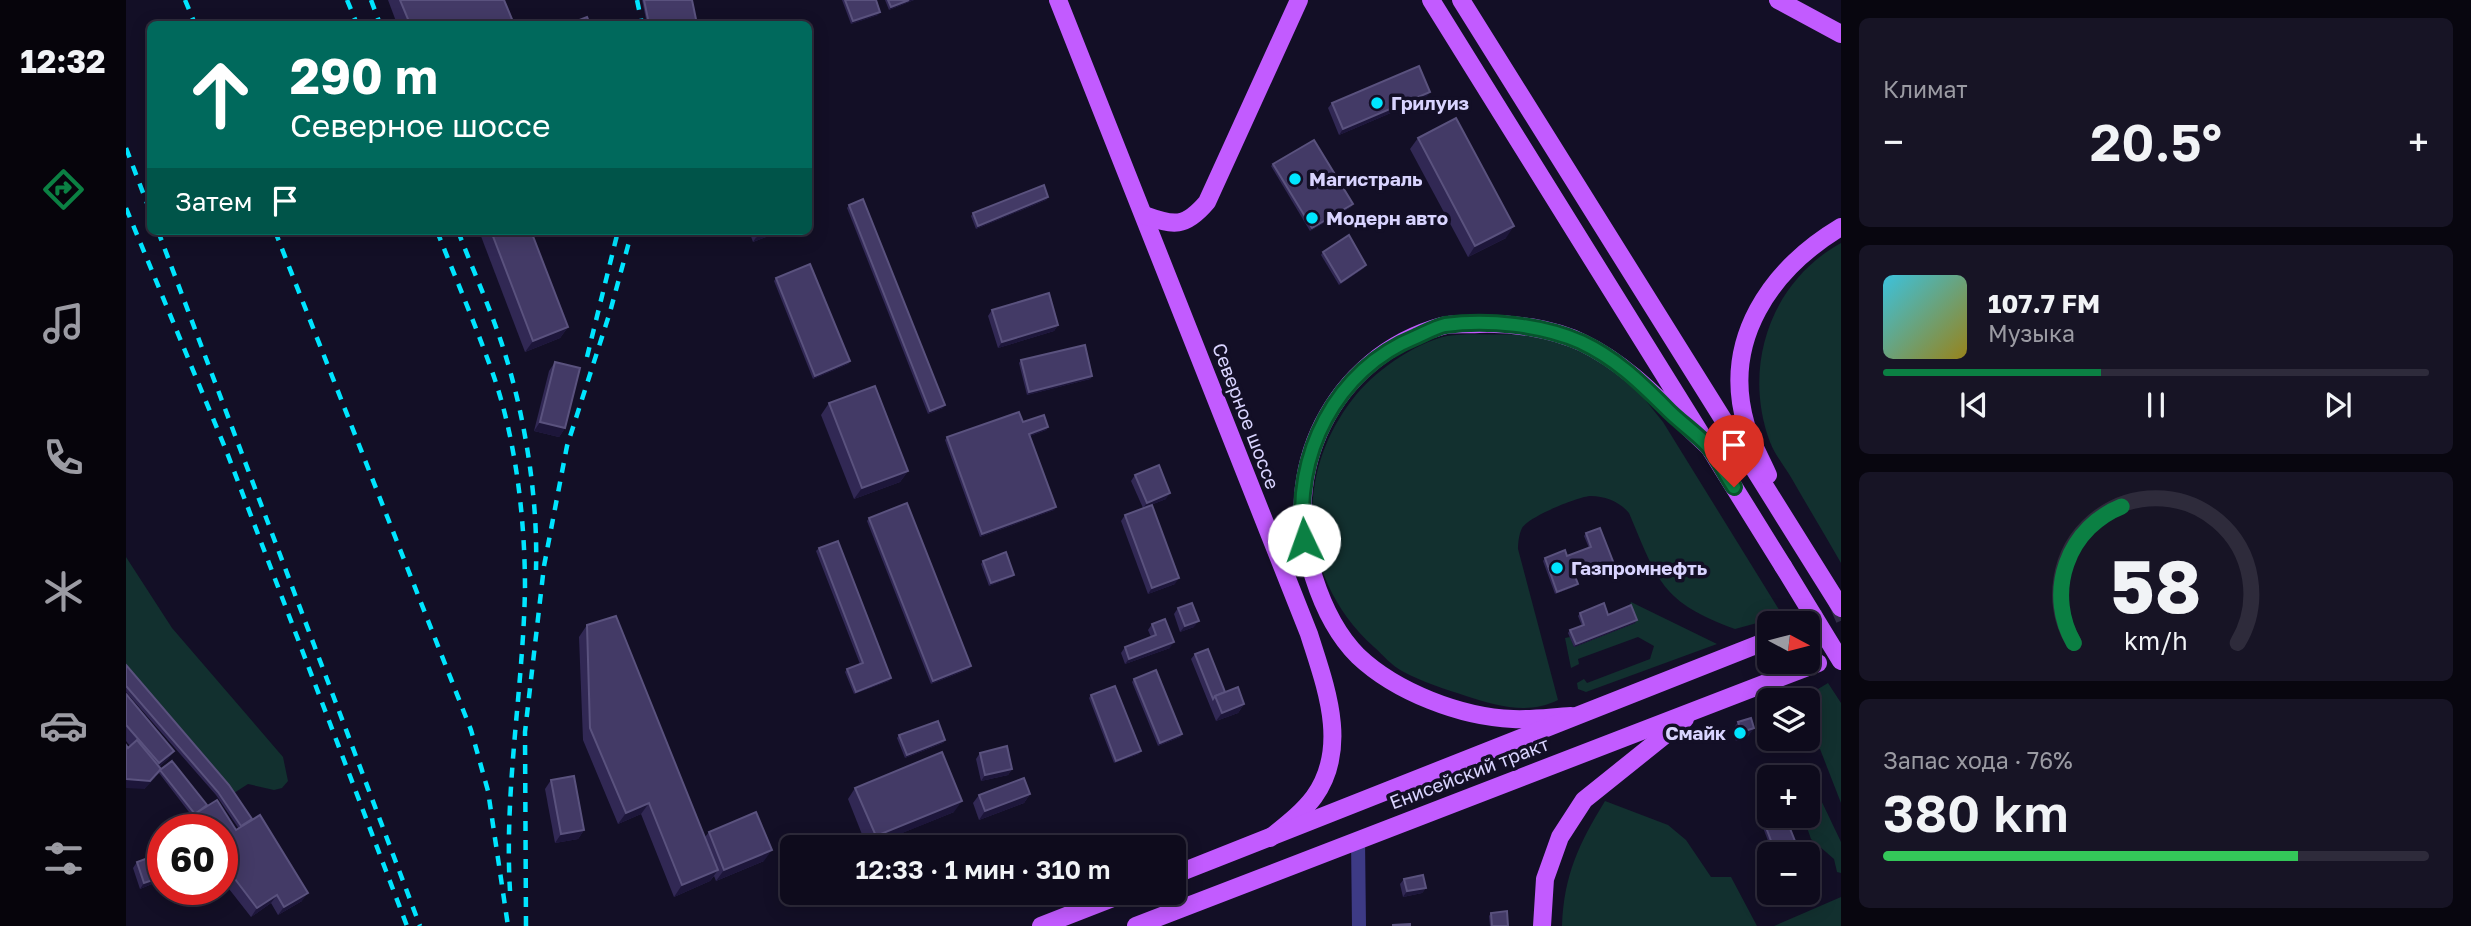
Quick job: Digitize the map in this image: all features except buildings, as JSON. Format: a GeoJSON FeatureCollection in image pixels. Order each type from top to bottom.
{"type":"FeatureCollection","features":[{"type":"Feature","properties":{"kind":"main road","name":"Северное шоссе"},"geometry":{"type":"LineString","coordinates":[[1058,0],[1309,634],[1330,698],[1332,744],[1320,784],[1303,810],[1270,838]]}},
{"type":"Feature","properties":{"kind":"main road"},"geometry":{"type":"LineString","coordinates":[[1144,215],[1167,223],[1181,222],[1194,218],[1207,202],[1299,0]]}},
{"type":"Feature","properties":{"kind":"main road"},"geometry":{"type":"LineString","coordinates":[[1431,0],[1841,661]]}},
{"type":"Feature","properties":{"kind":"main road"},"geometry":{"type":"LineString","coordinates":[[1461,0],[1841,608]]}},
{"type":"Feature","properties":{"kind":"main road"},"geometry":{"type":"LineString","coordinates":[[1778,0],[1841,34]]}},
{"type":"Feature","properties":{"kind":"main road"},"geometry":{"type":"LineString","coordinates":[[1793,533],[1746,426],[1741,394],[1742,363],[1747,333],[1766,293],[1789,265],[1812,244],[1841,227]]}},
{"type":"Feature","properties":{"kind":"main road"},"geometry":{"type":"LineString","coordinates":[[1571,716],[1512,719],[1464,710],[1431,699],[1386,677],[1358,655],[1336,627],[1320,598],[1306,557],[1301,523],[1303,480],[1312,444],[1332,408],[1362,368],[1403,342],[1444,326],[1495,324],[1541,329],[1581,342],[1620,364],[1709,447]]}},
{"type":"Feature","properties":{"kind":"main road","name":"Енисейский тракт"},"geometry":{"type":"LineString","coordinates":[[1186,870],[1757,645]]}},
{"type":"Feature","properties":{"kind":"main road","name":"Енисейский тракт"},"geometry":{"type":"LineString","coordinates":[[1136,926],[1789,674]]}},
{"type":"Feature","properties":{"kind":"main road"},"geometry":{"type":"LineString","coordinates":[[1542,926],[1545,879],[1560,837],[1584,800],[1702,707]]}},
{"type":"Feature","properties":{"kind":"main road"},"geometry":{"type":"LineString","coordinates":[[1041,926],[1095,905]]}},
{"type":"Feature","properties":{"kind":"street"},"geometry":{"type":"LineString","coordinates":[[1358,839],[1359,926]]}},
{"type":"Feature","properties":{"kind":"green space"},"geometry":{"type":"Polygon","coordinates":[[[1841,243],[1841,563],[1772,447],[1762,414],[1759,385],[1761,356],[1768,329],[1780,303],[1796,280],[1816,260],[1841,243]]]}},
{"type":"Feature","properties":{"kind":"green space"},"geometry":{"type":"Polygon","coordinates":[[[1522,334],[1561,343],[1594,358],[1634,386],[1663,422],[1780,611],[1757,611],[1757,623],[1735,629],[1691,609],[1665,586],[1647,556],[1629,513],[1612,500],[1591,496],[1565,503],[1534,518],[1522,528],[1519,538],[1518,549],[1558,700],[1535,707],[1501,706],[1434,685],[1395,666],[1350,621],[1331,592],[1319,560],[1313,528],[1313,495],[1320,462],[1333,430],[1360,390],[1408,352],[1434,340],[1456,335],[1522,334]]]}},
{"type":"Feature","properties":{"kind":"green space"},"geometry":{"type":"Polygon","coordinates":[[[126,557],[172,628],[283,757],[288,781],[282,788],[274,790],[248,784],[234,793],[126,667],[126,557]]]}},
{"type":"Feature","properties":{"kind":"green space"},"geometry":{"type":"Polygon","coordinates":[[[1631,602],[1717,644],[1586,692],[1578,689],[1577,683],[1584,679],[1587,683],[1650,659],[1654,646],[1638,637],[1578,659],[1579,664],[1571,668],[1565,638],[1570,637],[1574,647],[1635,623],[1629,608],[1631,602]]]}},
{"type":"Feature","properties":{"kind":"green space"},"geometry":{"type":"Polygon","coordinates":[[[1828,683],[1841,703],[1841,803],[1820,749],[1820,688],[1828,683]]]}},
{"type":"Feature","properties":{"kind":"green space"},"geometry":{"type":"Polygon","coordinates":[[[1820,798],[1841,842],[1841,873],[1837,872],[1834,859],[1820,847],[1820,842],[1811,839],[1807,828],[1820,828],[1820,798]]]}},
{"type":"Feature","properties":{"kind":"green space"},"geometry":{"type":"Polygon","coordinates":[[[1605,801],[1668,825],[1686,840],[1711,877],[1731,877],[1757,926],[1562,926],[1563,907],[1574,860],[1605,801]]]}},
{"type":"Feature","properties":{"kind":"green space"},"geometry":{"type":"Polygon","coordinates":[[[1841,897],[1841,926],[1774,926],[1841,897]]]}},
{"type":"Feature","properties":{"kind":"tunnel"},"geometry":{"type":"LineString","coordinates":[[1820,620],[1841,611]]}},
{"type":"Feature","properties":{"kind":"railway"},"geometry":{"type":"LineString","coordinates":[[185,0],[194,21]]}},
{"type":"Feature","properties":{"kind":"railway"},"geometry":{"type":"LineString","coordinates":[[347,0],[356,21]]}},
{"type":"Feature","properties":{"kind":"railway"},"geometry":{"type":"LineString","coordinates":[[371,0],[379,21]]}},
{"type":"Feature","properties":{"kind":"railway"},"geometry":{"type":"LineString","coordinates":[[637,0],[641,21]]}},
{"type":"Feature","properties":{"kind":"railway"},"geometry":{"type":"LineString","coordinates":[[126,148],[147,203]]}},
{"type":"Feature","properties":{"kind":"railway"},"geometry":{"type":"LineString","coordinates":[[126,208],[226,450],[407,926]]}},
{"type":"Feature","properties":{"kind":"railway"},"geometry":{"type":"LineString","coordinates":[[160,235],[420,926]]}},
{"type":"Feature","properties":{"kind":"railway"},"geometry":{"type":"LineString","coordinates":[[277,235],[471,730],[488,791],[508,926]]}},
{"type":"Feature","properties":{"kind":"railway"},"geometry":{"type":"LineString","coordinates":[[439,235],[493,374],[508,426],[518,480],[525,589],[510,815],[510,891]]}},
{"type":"Feature","properties":{"kind":"railway"},"geometry":{"type":"LineString","coordinates":[[460,235],[501,341],[519,408],[533,489],[536,570]]}},
{"type":"Feature","properties":{"kind":"railway"},"geometry":{"type":"LineString","coordinates":[[587,357],[617,235]]}},
{"type":"Feature","properties":{"kind":"railway"},"geometry":{"type":"LineString","coordinates":[[526,926],[525,732],[544,566],[567,446],[610,312],[631,235]]}},
{"type":"Feature","properties":{"kind":"place","name":"Грилуиз"},"geometry":{"type":"Point","coordinates":[1377,103]}},
{"type":"Feature","properties":{"kind":"place","name":"Магистраль"},"geometry":{"type":"Point","coordinates":[1295,179]}},
{"type":"Feature","properties":{"kind":"place","name":"Модерн авто"},"geometry":{"type":"Point","coordinates":[1312,218]}},
{"type":"Feature","properties":{"kind":"place","name":"Газпромнефть"},"geometry":{"type":"Point","coordinates":[1557,568]}},
{"type":"Feature","properties":{"kind":"place","name":"Смайк"},"geometry":{"type":"Point","coordinates":[1740,733]}},
{"type":"Feature","properties":{"kind":"route"},"geometry":{"type":"LineString","coordinates":[[1304,540],[1301,523],[1303,480],[1312,444],[1332,408],[1362,368],[1403,342],[1444,326],[1495,324],[1541,329],[1581,342],[1620,364],[1641,382],[1709,447],[1734,487]]}}]}
